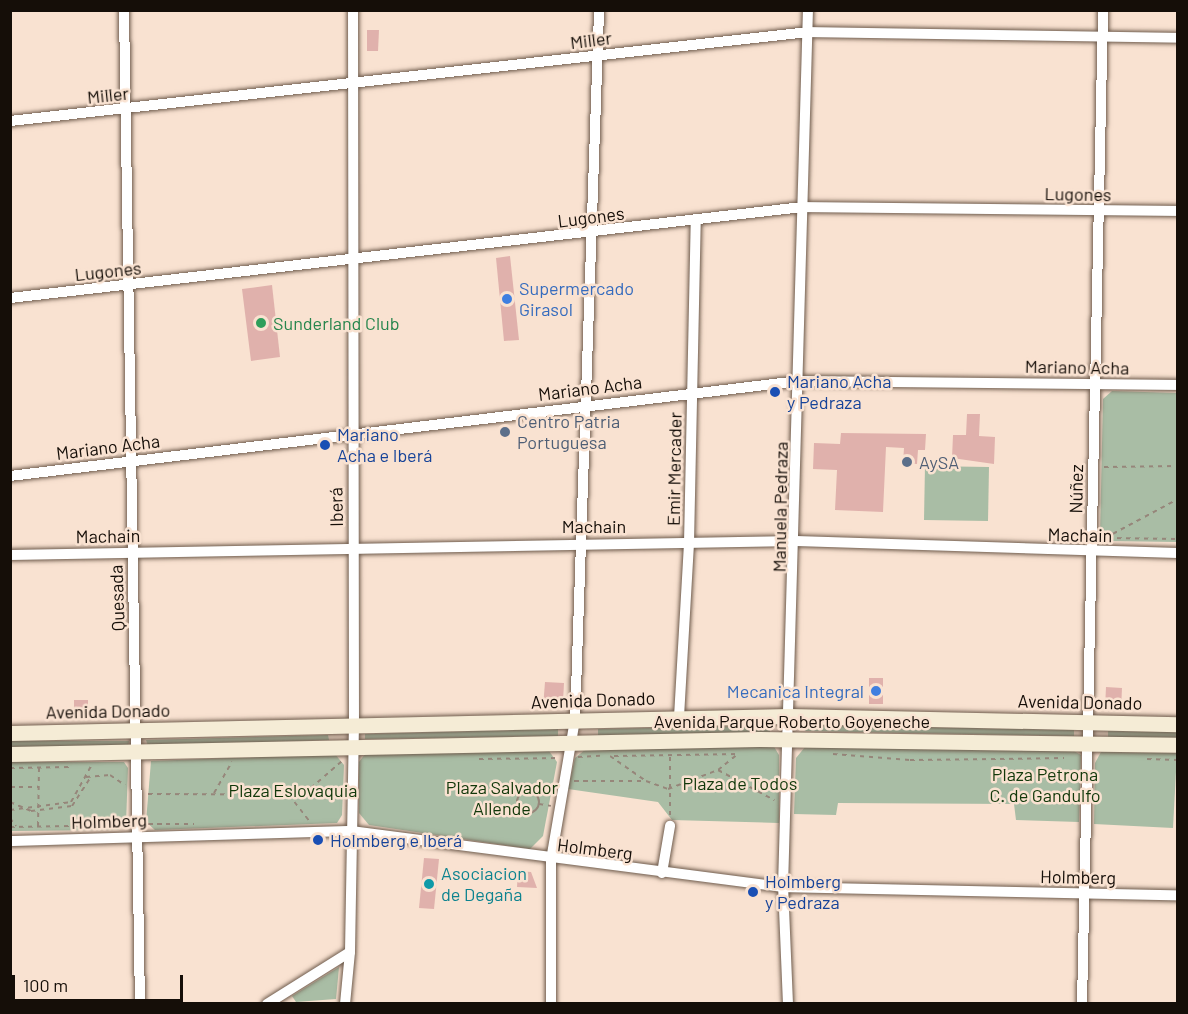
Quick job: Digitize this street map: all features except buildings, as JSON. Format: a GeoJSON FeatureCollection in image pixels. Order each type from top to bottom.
{"type":"FeatureCollection","features":[{"type":"Feature","properties":{"kind":"main road","name":"Avenida Donado"},"geometry":{"type":"LineString","coordinates":[[10,733],[789,716],[1178,723]]}},
{"type":"Feature","properties":{"kind":"main road","name":"Avenida Parque Roberto Goyeneche"},"geometry":{"type":"LineString","coordinates":[[10,754],[788,739],[1088,749],[1178,745]]}},
{"type":"Feature","properties":{"kind":"street","name":"Quesada"},"geometry":{"type":"LineString","coordinates":[[124,10],[128,110],[128,461],[139,730],[136,794],[140,1004]]}},
{"type":"Feature","properties":{"kind":"street","name":"Iberá"},"geometry":{"type":"LineString","coordinates":[[345,1004],[350,952],[354,726],[350,260],[354,84],[353,10]]}},
{"type":"Feature","properties":{"kind":"street"},"geometry":{"type":"LineString","coordinates":[[551,1004],[551,860],[575,720],[579,542],[586,406],[599,10]]}},
{"type":"Feature","properties":{"kind":"street","name":"Manuela Pedraza"},"geometry":{"type":"LineString","coordinates":[[788,1004],[783,887],[796,541],[808,10]]}},
{"type":"Feature","properties":{"kind":"street","name":"Núñez"},"geometry":{"type":"LineString","coordinates":[[1082,1004],[1103,10]]}},
{"type":"Feature","properties":{"kind":"street","name":"Miller"},"geometry":{"type":"LineString","coordinates":[[10,121],[128,110],[808,32],[1178,38]]}},
{"type":"Feature","properties":{"kind":"street","name":"Lugones"},"geometry":{"type":"LineString","coordinates":[[10,298],[591,234],[802,207],[1178,211]]}},
{"type":"Feature","properties":{"kind":"street","name":"Emir Mercader"},"geometry":{"type":"LineString","coordinates":[[680,717],[689,543],[696,221]]}},
{"type":"Feature","properties":{"kind":"street","name":"Mariano Acha"},"geometry":{"type":"LineString","coordinates":[[10,476],[691,392],[798,381],[1178,385]]}},
{"type":"Feature","properties":{"kind":"street","name":"Machain"},"geometry":{"type":"LineString","coordinates":[[10,555],[579,542],[796,541],[1178,553]]}},
{"type":"Feature","properties":{"kind":"street"},"geometry":{"type":"LineString","coordinates":[[662,873],[670,826]]}},
{"type":"Feature","properties":{"kind":"street","name":"Holmberg"},"geometry":{"type":"LineString","coordinates":[[10,841],[351,831],[551,860],[783,887],[1178,895]]}},
{"type":"Feature","properties":{"kind":"street"},"geometry":{"type":"LineString","coordinates":[[267,1004],[350,952]]}},
{"type":"Feature","properties":{"kind":"path"},"geometry":{"type":"LineString","coordinates":[[1104,456],[1104,478]]}},
{"type":"Feature","properties":{"kind":"path"},"geometry":{"type":"LineString","coordinates":[[1104,467],[1178,466]]}},
{"type":"Feature","properties":{"kind":"path"},"geometry":{"type":"LineString","coordinates":[[1105,538],[1178,499]]}},
{"type":"Feature","properties":{"kind":"path"},"geometry":{"type":"LineString","coordinates":[[1102,532],[1105,538]]}},
{"type":"Feature","properties":{"kind":"path"},"geometry":{"type":"LineString","coordinates":[[1105,538],[1178,539]]}},
{"type":"Feature","properties":{"kind":"path"},"geometry":{"type":"LineString","coordinates":[[821,753],[1035,761],[1088,749]]}},
{"type":"Feature","properties":{"kind":"path"},"geometry":{"type":"LineString","coordinates":[[568,758],[670,757],[748,753]]}},
{"type":"Feature","properties":{"kind":"path"},"geometry":{"type":"LineString","coordinates":[[563,781],[646,781],[670,788],[718,770],[738,754]]}},
{"type":"Feature","properties":{"kind":"path"},"geometry":{"type":"LineString","coordinates":[[610,756],[646,781]]}},
{"type":"Feature","properties":{"kind":"path"},"geometry":{"type":"LineString","coordinates":[[670,757],[670,826]]}},
{"type":"Feature","properties":{"kind":"path"},"geometry":{"type":"LineString","coordinates":[[304,794],[342,761]]}},
{"type":"Feature","properties":{"kind":"path"},"geometry":{"type":"LineString","coordinates":[[213,794],[232,762]]}},
{"type":"Feature","properties":{"kind":"path"},"geometry":{"type":"LineString","coordinates":[[38,808],[75,800],[92,766]]}},
{"type":"Feature","properties":{"kind":"path"},"geometry":{"type":"LineString","coordinates":[[38,826],[39,768]]}},
{"type":"Feature","properties":{"kind":"path"},"geometry":{"type":"LineString","coordinates":[[718,770],[785,806]]}},
{"type":"Feature","properties":{"kind":"path"},"geometry":{"type":"LineString","coordinates":[[86,777],[112,776],[136,794],[352,795]]}},
{"type":"Feature","properties":{"kind":"path"},"geometry":{"type":"LineString","coordinates":[[10,810],[76,804],[91,777]]}},
{"type":"Feature","properties":{"kind":"path"},"geometry":{"type":"LineString","coordinates":[[10,787],[39,787]]}},
{"type":"Feature","properties":{"kind":"path"},"geometry":{"type":"LineString","coordinates":[[525,791],[538,797],[532,812],[518,806],[525,791]]}},
{"type":"Feature","properties":{"kind":"path"},"geometry":{"type":"LineString","coordinates":[[289,795],[310,821]]}},
{"type":"Feature","properties":{"kind":"path"},"geometry":{"type":"LineString","coordinates":[[10,802],[22,809]]}},
{"type":"Feature","properties":{"kind":"path"},"geometry":{"type":"LineString","coordinates":[[10,818],[17,827]]}},
{"type":"Feature","properties":{"kind":"green space"},"geometry":{"type":"Polygon","coordinates":[[[1112,391],[1177,393],[1177,542],[1107,541],[1100,535],[1103,399],[1112,391]]]}},
{"type":"Feature","properties":{"kind":"green space"},"geometry":{"type":"Polygon","coordinates":[[[925,466],[989,467],[988,521],[924,520],[925,466]]]}},
{"type":"Feature","properties":{"kind":"green space"},"geometry":{"type":"Polygon","coordinates":[[[805,725],[1074,730],[1074,736],[805,731],[805,725]]]}},
{"type":"Feature","properties":{"kind":"green space"},"geometry":{"type":"Polygon","coordinates":[[[770,726],[770,733],[598,735],[598,729],[770,726]]]}},
{"type":"Feature","properties":{"kind":"green space"},"geometry":{"type":"Polygon","coordinates":[[[558,729],[558,736],[365,739],[365,734],[558,729]]]}},
{"type":"Feature","properties":{"kind":"green space"},"geometry":{"type":"Polygon","coordinates":[[[1108,731],[1177,732],[1177,739],[1108,737],[1108,731]]]}},
{"type":"Feature","properties":{"kind":"green space"},"geometry":{"type":"Polygon","coordinates":[[[328,735],[329,740],[148,746],[146,740],[328,735]]]}},
{"type":"Feature","properties":{"kind":"green space"},"geometry":{"type":"Polygon","coordinates":[[[10,741],[129,741],[128,748],[11,748],[10,741]]]}},
{"type":"Feature","properties":{"kind":"green space","name":"Plaza de Todos"},"geometry":{"type":"Polygon","coordinates":[[[773,745],[779,755],[779,823],[672,820],[658,802],[568,789],[575,758],[586,749],[773,745]]]}},
{"type":"Feature","properties":{"kind":"green space","name":"Plaza Petrona C. de Gandulfo"},"geometry":{"type":"Polygon","coordinates":[[[805,747],[1069,748],[1081,755],[1079,822],[1016,820],[1014,804],[838,803],[836,815],[794,814],[796,758],[805,747]]]}},
{"type":"Feature","properties":{"kind":"green space","name":"Plaza Salvador Allende"},"geometry":{"type":"Polygon","coordinates":[[[549,751],[557,762],[543,836],[530,849],[369,825],[359,813],[359,762],[365,754],[549,751]]]}},
{"type":"Feature","properties":{"kind":"green space"},"geometry":{"type":"Polygon","coordinates":[[[1101,752],[1177,753],[1173,828],[1094,824],[1095,763],[1101,752]]]}},
{"type":"Feature","properties":{"kind":"green space","name":"Plaza Eslovaquia"},"geometry":{"type":"Polygon","coordinates":[[[335,754],[344,765],[342,815],[337,823],[155,830],[146,822],[151,761],[335,754]]]}},
{"type":"Feature","properties":{"kind":"green space"},"geometry":{"type":"Polygon","coordinates":[[[11,762],[124,762],[128,768],[126,824],[118,830],[11,831],[11,762]]]}},
{"type":"Feature","properties":{"kind":"green space"},"geometry":{"type":"Polygon","coordinates":[[[339,967],[336,999],[296,1002],[292,996],[339,967]]]}},
{"type":"Feature","properties":{"kind":"place","name":"Supermercado Girasol"},"geometry":{"type":"Point","coordinates":[507,299]}},
{"type":"Feature","properties":{"kind":"place","name":"Sunderland Club"},"geometry":{"type":"Point","coordinates":[261,323]}},
{"type":"Feature","properties":{"kind":"place","name":"Mariano Acha y Pedraza"},"geometry":{"type":"Point","coordinates":[775,392]}},
{"type":"Feature","properties":{"kind":"place","name":"Centro Patria Portuguesa"},"geometry":{"type":"Point","coordinates":[505,432]}},
{"type":"Feature","properties":{"kind":"place","name":"Mariano Acha e Iberá"},"geometry":{"type":"Point","coordinates":[325,445]}},
{"type":"Feature","properties":{"kind":"place","name":"AySA"},"geometry":{"type":"Point","coordinates":[907,462]}},
{"type":"Feature","properties":{"kind":"place","name":"Mecanica Integral"},"geometry":{"type":"Point","coordinates":[876,691]}},
{"type":"Feature","properties":{"kind":"place","name":"Holmberg e Iberá"},"geometry":{"type":"Point","coordinates":[318,840]}},
{"type":"Feature","properties":{"kind":"place","name":"Asociacion de Degaña"},"geometry":{"type":"Point","coordinates":[429,884]}},
{"type":"Feature","properties":{"kind":"place","name":"Holmberg y Pedraza"},"geometry":{"type":"Point","coordinates":[753,892]}}]}
